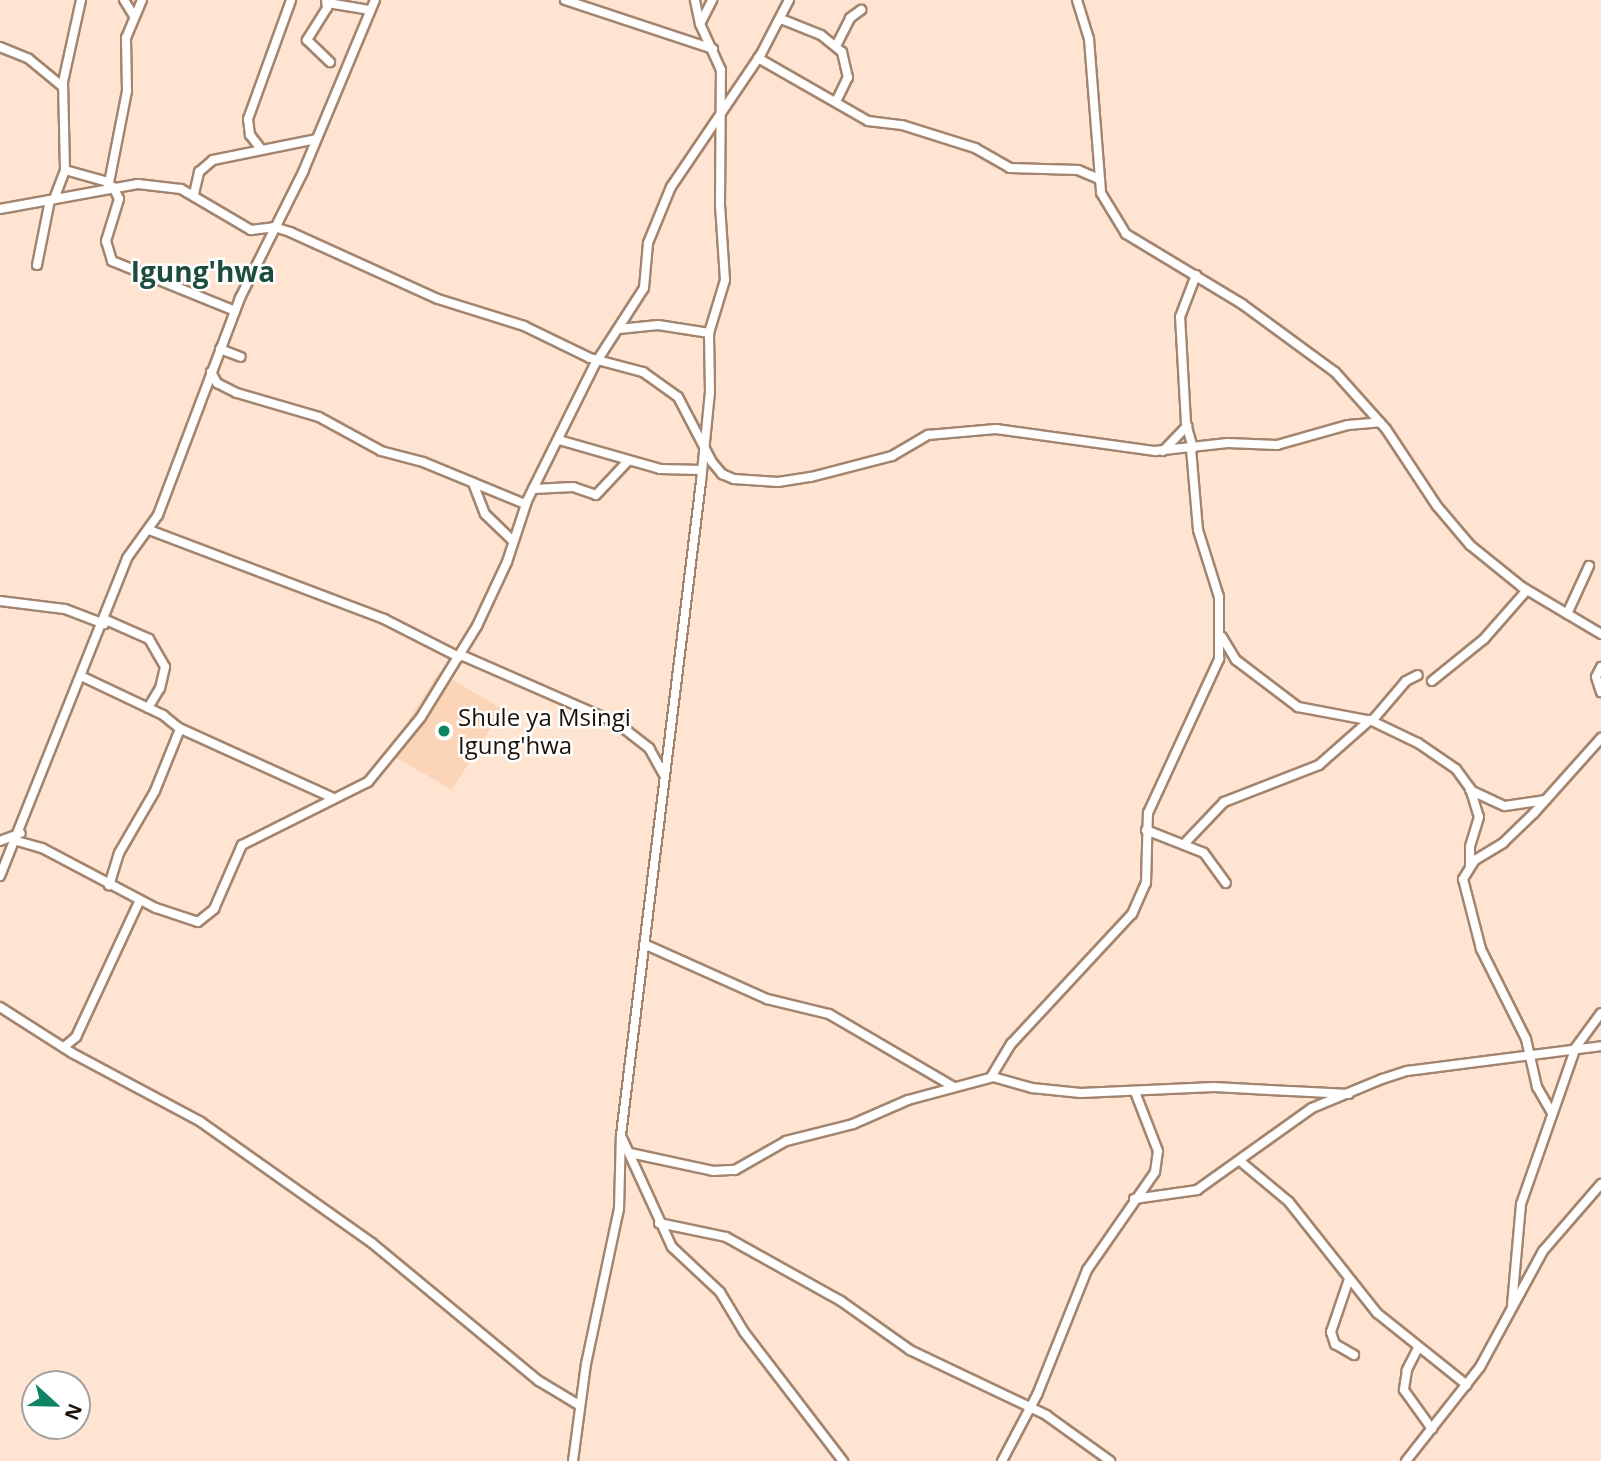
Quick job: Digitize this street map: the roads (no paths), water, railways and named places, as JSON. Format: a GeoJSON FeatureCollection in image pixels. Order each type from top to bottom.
{"type":"FeatureCollection","features":[{"type":"Feature","properties":{"kind":"street"},"geometry":{"type":"LineString","coordinates":[[37,265],[52,200],[65,170],[63,87],[81,0]]}},
{"type":"Feature","properties":{"kind":"street"},"geometry":{"type":"LineString","coordinates":[[124,0],[134,16]]}},
{"type":"Feature","properties":{"kind":"street"},"geometry":{"type":"LineString","coordinates":[[110,186],[127,91],[127,38],[142,0]]}},
{"type":"Feature","properties":{"kind":"street"},"geometry":{"type":"LineString","coordinates":[[261,149],[250,135],[248,119],[291,0]]}},
{"type":"Feature","properties":{"kind":"street"},"geometry":{"type":"LineString","coordinates":[[0,876],[19,837],[105,622],[127,558],[149,530],[235,311],[316,138],[374,0]]}},
{"type":"Feature","properties":{"kind":"street"},"geometry":{"type":"LineString","coordinates":[[565,0],[713,49]]}},
{"type":"Feature","properties":{"kind":"street"},"geometry":{"type":"LineString","coordinates":[[573,1461],[579,1405],[619,1209],[621,1135],[702,470],[710,392],[709,333],[725,274],[721,70],[700,24],[695,0]]}},
{"type":"Feature","properties":{"kind":"street"},"geometry":{"type":"LineString","coordinates":[[700,24],[712,0]]}},
{"type":"Feature","properties":{"kind":"street"},"geometry":{"type":"LineString","coordinates":[[0,841],[19,837],[139,900],[185,919],[202,921],[214,909],[242,845],[331,797],[368,782],[421,717],[460,656],[504,572],[525,504],[597,361],[644,288],[648,243],[671,187],[758,58],[789,0]]}},
{"type":"Feature","properties":{"kind":"street"},"geometry":{"type":"LineString","coordinates":[[1077,0],[1089,39],[1099,179],[1111,215],[1126,234],[1196,275],[1335,372],[1380,422],[1455,529],[1527,590],[1601,634]]}},
{"type":"Feature","properties":{"kind":"street"},"geometry":{"type":"LineString","coordinates":[[330,62],[307,40],[327,1],[370,10]]}},
{"type":"Feature","properties":{"kind":"street"},"geometry":{"type":"LineString","coordinates":[[836,46],[850,18],[861,10]]}},
{"type":"Feature","properties":{"kind":"street"},"geometry":{"type":"LineString","coordinates":[[780,19],[836,46],[848,71],[838,100]]}},
{"type":"Feature","properties":{"kind":"street"},"geometry":{"type":"LineString","coordinates":[[0,47],[29,59],[63,87]]}},
{"type":"Feature","properties":{"kind":"street"},"geometry":{"type":"LineString","coordinates":[[758,58],[785,76],[838,100],[864,119],[902,125],[975,148],[1004,166],[1078,170],[1099,179]]}},
{"type":"Feature","properties":{"kind":"street"},"geometry":{"type":"LineString","coordinates":[[194,194],[205,165],[261,149],[316,138]]}},
{"type":"Feature","properties":{"kind":"street"},"geometry":{"type":"LineString","coordinates":[[65,170],[110,186],[119,199],[106,241],[112,261],[235,311]]}},
{"type":"Feature","properties":{"kind":"street"},"geometry":{"type":"LineString","coordinates":[[0,209],[110,186],[157,184],[194,194],[251,230],[274,227],[438,299],[531,328],[597,361],[629,366],[665,386],[685,407],[703,444],[726,477],[778,482],[891,456],[928,435],[996,429],[1037,431],[1091,445],[1163,451],[1228,443],[1277,445],[1348,425],[1380,422]]}},
{"type":"Feature","properties":{"kind":"street"},"geometry":{"type":"LineString","coordinates":[[991,1077],[1011,1044],[1132,914],[1146,883],[1146,830],[1152,803],[1215,673],[1222,637],[1219,597],[1198,530],[1192,449],[1187,426],[1181,317],[1196,275]]}},
{"type":"Feature","properties":{"kind":"street"},"geometry":{"type":"LineString","coordinates":[[619,329],[658,325],[709,333]]}},
{"type":"Feature","properties":{"kind":"street"},"geometry":{"type":"LineString","coordinates":[[220,349],[241,357]]}},
{"type":"Feature","properties":{"kind":"street"},"geometry":{"type":"LineString","coordinates":[[211,372],[217,383],[237,393],[319,418],[381,451],[413,458],[525,504]]}},
{"type":"Feature","properties":{"kind":"street"},"geometry":{"type":"LineString","coordinates":[[1163,451],[1187,426]]}},
{"type":"Feature","properties":{"kind":"street"},"geometry":{"type":"LineString","coordinates":[[559,440],[664,470],[702,470]]}},
{"type":"Feature","properties":{"kind":"street"},"geometry":{"type":"LineString","coordinates":[[533,489],[573,487],[596,495],[628,461]]}},
{"type":"Feature","properties":{"kind":"street"},"geometry":{"type":"LineString","coordinates":[[473,483],[485,514],[512,540]]}},
{"type":"Feature","properties":{"kind":"street"},"geometry":{"type":"LineString","coordinates":[[149,530],[384,619],[460,656],[617,723],[649,748],[664,776]]}},
{"type":"Feature","properties":{"kind":"street"},"geometry":{"type":"LineString","coordinates":[[1567,614],[1589,566]]}},
{"type":"Feature","properties":{"kind":"street"},"geometry":{"type":"LineString","coordinates":[[1432,681],[1484,639],[1527,590]]}},
{"type":"Feature","properties":{"kind":"street"},"geometry":{"type":"LineString","coordinates":[[0,601],[65,609],[149,639],[165,667],[164,680],[148,708]]}},
{"type":"Feature","properties":{"kind":"street"},"geometry":{"type":"LineString","coordinates":[[1222,637],[1236,660],[1298,707],[1371,720],[1418,743],[1456,769],[1470,790],[1480,821],[1470,847],[1470,866]]}},
{"type":"Feature","properties":{"kind":"street"},"geometry":{"type":"LineString","coordinates":[[1601,667],[1596,677],[1601,692]]}},
{"type":"Feature","properties":{"kind":"street"},"geometry":{"type":"LineString","coordinates":[[1184,844],[1224,802],[1319,765],[1371,720],[1406,681],[1418,675]]}},
{"type":"Feature","properties":{"kind":"street"},"geometry":{"type":"LineString","coordinates":[[83,677],[148,708],[179,728],[331,797]]}},
{"type":"Feature","properties":{"kind":"street"},"geometry":{"type":"LineString","coordinates":[[109,885],[119,853],[155,790],[179,728]]}},
{"type":"Feature","properties":{"kind":"street"},"geometry":{"type":"LineString","coordinates":[[1552,1114],[1537,1087],[1530,1055],[1471,920],[1463,879],[1470,866],[1503,843],[1601,738]]}},
{"type":"Feature","properties":{"kind":"street"},"geometry":{"type":"LineString","coordinates":[[1470,790],[1505,806],[1546,800]]}},
{"type":"Feature","properties":{"kind":"street"},"geometry":{"type":"LineString","coordinates":[[1146,830],[1204,853],[1226,883]]}},
{"type":"Feature","properties":{"kind":"street"},"geometry":{"type":"LineString","coordinates":[[64,1047],[76,1037],[139,900]]}},
{"type":"Feature","properties":{"kind":"street"},"geometry":{"type":"LineString","coordinates":[[644,944],[767,999],[838,1018],[952,1086]]}},
{"type":"Feature","properties":{"kind":"street"},"geometry":{"type":"LineString","coordinates":[[0,1007],[64,1047],[201,1122],[379,1249],[539,1381],[579,1405]]}},
{"type":"Feature","properties":{"kind":"street"},"geometry":{"type":"LineString","coordinates":[[1512,1308],[1521,1204],[1576,1048],[1601,1013]]}},
{"type":"Feature","properties":{"kind":"street"},"geometry":{"type":"LineString","coordinates":[[1134,1199],[1196,1190],[1312,1108],[1407,1071],[1601,1046]]}},
{"type":"Feature","properties":{"kind":"street"},"geometry":{"type":"LineString","coordinates":[[630,1153],[713,1171],[736,1170],[786,1142],[853,1124],[908,1100],[952,1086],[991,1077],[1055,1091],[1135,1092],[1214,1087],[1349,1094]]}},
{"type":"Feature","properties":{"kind":"street"},"geometry":{"type":"LineString","coordinates":[[1002,1461],[1031,1407],[1087,1270],[1134,1199],[1150,1182],[1159,1161],[1135,1092]]}},
{"type":"Feature","properties":{"kind":"street"},"geometry":{"type":"LineString","coordinates":[[621,1135],[659,1223],[681,1259],[720,1292],[744,1332],[843,1461]]}},
{"type":"Feature","properties":{"kind":"street"},"geometry":{"type":"LineString","coordinates":[[1240,1160],[1289,1202],[1377,1313],[1467,1385]]}},
{"type":"Feature","properties":{"kind":"street"},"geometry":{"type":"LineString","coordinates":[[1406,1461],[1467,1385],[1543,1251],[1601,1184]]}},
{"type":"Feature","properties":{"kind":"street"},"geometry":{"type":"LineString","coordinates":[[659,1223],[726,1237],[841,1301],[904,1346],[1031,1407],[1080,1437],[1110,1461]]}},
{"type":"Feature","properties":{"kind":"street"},"geometry":{"type":"LineString","coordinates":[[1349,1279],[1331,1332],[1335,1344],[1354,1354]]}},
{"type":"Feature","properties":{"kind":"street"},"geometry":{"type":"LineString","coordinates":[[1418,1348],[1407,1370],[1404,1390],[1432,1429]]}},
{"type":"Feature","properties":{"kind":"place","name":"Shule ya Msingi Igung'hwa"},"geometry":{"type":"Point","coordinates":[444,731]}},
{"type":"Feature","properties":{"kind":"district","name":"Igung'hwa"},"geometry":{"type":"Point","coordinates":[203,271]}}]}
